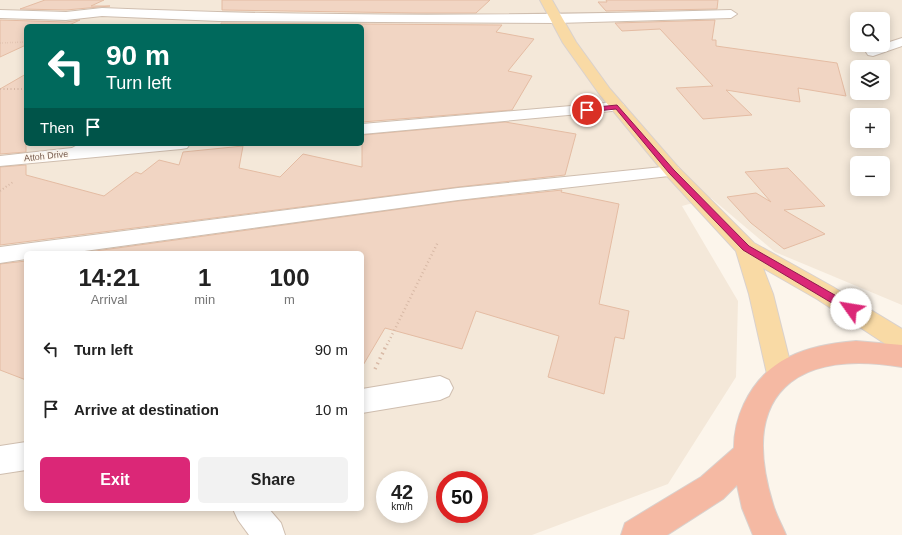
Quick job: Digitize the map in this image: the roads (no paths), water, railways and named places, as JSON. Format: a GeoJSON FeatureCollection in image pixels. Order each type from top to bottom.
{"type":"FeatureCollection","features":[{"type":"Feature","properties":{"kind":"highway"},"geometry":{"type":"LineString","coordinates":[[770,535],[757,505],[748,454],[751,421],[762,395],[780,374],[809,358],[846,351],[888,353],[902,356]]}},
{"type":"Feature","properties":{"kind":"highway"},"geometry":{"type":"LineString","coordinates":[[637,535],[712,488],[748,454]]}},
{"type":"Feature","properties":{"kind":"main road"},"geometry":{"type":"LineString","coordinates":[[546,0],[570,42],[617,107],[672,172],[746,248],[825,293],[902,342]]}},
{"type":"Feature","properties":{"kind":"main road"},"geometry":{"type":"LineString","coordinates":[[746,248],[761,294],[780,374]]}},
{"type":"Feature","properties":{"kind":"street"},"geometry":{"type":"LineString","coordinates":[[137,2],[193,4]]}},
{"type":"Feature","properties":{"kind":"street"},"geometry":{"type":"LineString","coordinates":[[1,14],[19,4]]}},
{"type":"Feature","properties":{"kind":"street"},"geometry":{"type":"LineString","coordinates":[[212,24],[228,4]]}},
{"type":"Feature","properties":{"kind":"street"},"geometry":{"type":"LineString","coordinates":[[1,14],[66,16],[102,12],[219,16],[557,19],[731,14]]}},
{"type":"Feature","properties":{"kind":"street"},"geometry":{"type":"LineString","coordinates":[[890,46],[902,42]]}},
{"type":"Feature","properties":{"kind":"street"},"geometry":{"type":"LineString","coordinates":[[364,129],[617,107]]}},
{"type":"Feature","properties":{"kind":"street","name":"Attoh Drive"},"geometry":{"type":"LineString","coordinates":[[0,161],[83,148],[132,146]]}},
{"type":"Feature","properties":{"kind":"street"},"geometry":{"type":"LineString","coordinates":[[30,251],[458,194],[672,172]]}},
{"type":"Feature","properties":{"kind":"street"},"geometry":{"type":"LineString","coordinates":[[0,255],[24,252]]}},
{"type":"Feature","properties":{"kind":"street"},"geometry":{"type":"LineString","coordinates":[[364,401],[440,388]]}},
{"type":"Feature","properties":{"kind":"street"},"geometry":{"type":"LineString","coordinates":[[0,460],[24,456]]}},
{"type":"Feature","properties":{"kind":"street"},"geometry":{"type":"LineString","coordinates":[[251,511],[269,535]]}}]}
